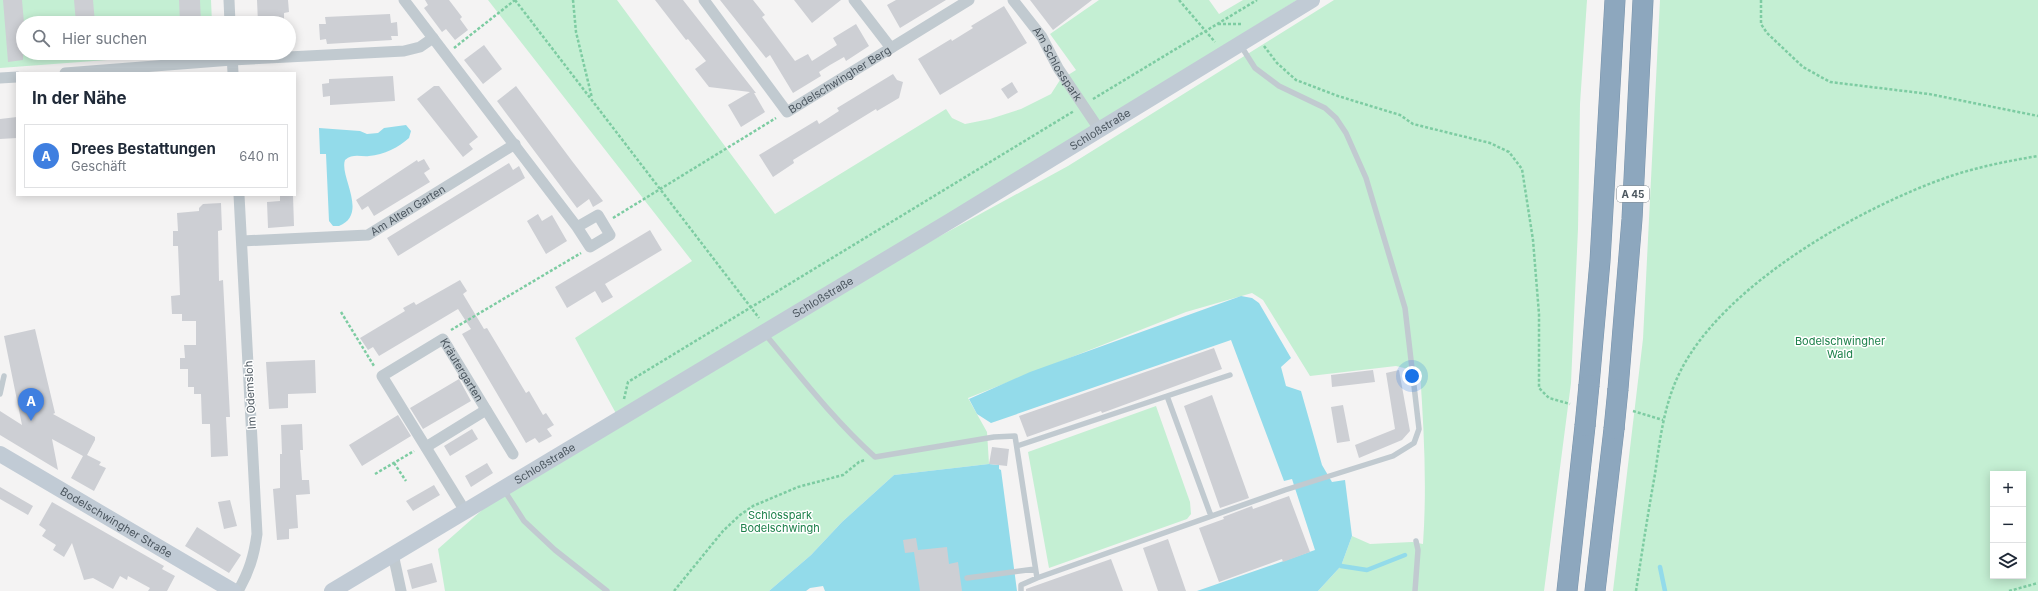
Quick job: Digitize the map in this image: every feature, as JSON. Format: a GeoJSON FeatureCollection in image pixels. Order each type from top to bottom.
{"type":"FeatureCollection","features":[{"type":"Feature","properties":{"kind":"highway","name":"A 45"},"geometry":{"type":"LineString","coordinates":[[1567,591],[1585,426],[1600,261],[1615,0]]}},
{"type":"Feature","properties":{"kind":"highway","name":"A 45"},"geometry":{"type":"LineString","coordinates":[[1595,591],[1618,389],[1638,123],[1643,0]]}},
{"type":"Feature","properties":{"kind":"street"},"geometry":{"type":"LineString","coordinates":[[229,0],[230,16]]}},
{"type":"Feature","properties":{"kind":"street"},"geometry":{"type":"LineString","coordinates":[[404,0],[578,227],[590,247],[610,235],[598,215],[578,227]]}},
{"type":"Feature","properties":{"kind":"street","name":"Bodelschwingher Berg"},"geometry":{"type":"LineString","coordinates":[[704,0],[787,112],[969,0]]}},
{"type":"Feature","properties":{"kind":"street"},"geometry":{"type":"LineString","coordinates":[[854,0],[891,48]]}},
{"type":"Feature","properties":{"kind":"street","name":"Am Schlosspark"},"geometry":{"type":"LineString","coordinates":[[1013,0],[1042,37],[1058,68],[1099,129]]}},
{"type":"Feature","properties":{"kind":"street","name":"Schloßstraße"},"geometry":{"type":"LineString","coordinates":[[332,591],[766,331],[1312,0]]}},
{"type":"Feature","properties":{"kind":"street"},"geometry":{"type":"LineString","coordinates":[[296,55],[404,52],[420,47],[433,38]]}},
{"type":"Feature","properties":{"kind":"street"},"geometry":{"type":"LineString","coordinates":[[75,72],[201,60]]}},
{"type":"Feature","properties":{"kind":"street"},"geometry":{"type":"LineString","coordinates":[[232,60],[233,72]]}},
{"type":"Feature","properties":{"kind":"street"},"geometry":{"type":"LineString","coordinates":[[0,78],[16,77]]}},
{"type":"Feature","properties":{"kind":"street","name":"Am Alten Garten"},"geometry":{"type":"LineString","coordinates":[[242,241],[368,235],[515,144]]}},
{"type":"Feature","properties":{"kind":"street","name":"Im Odemsloh"},"geometry":{"type":"LineString","coordinates":[[238,591],[248,573],[255,553],[257,534],[239,196]]}},
{"type":"Feature","properties":{"kind":"street","name":"Kräutergarten"},"geometry":{"type":"LineString","coordinates":[[382,376],[442,338],[513,454]]}},
{"type":"Feature","properties":{"kind":"street"},"geometry":{"type":"LineString","coordinates":[[382,376],[465,511]]}},
{"type":"Feature","properties":{"kind":"street","name":"Kräutergarten"},"geometry":{"type":"LineString","coordinates":[[425,446],[486,410]]}},
{"type":"Feature","properties":{"kind":"street","name":"Bodelschwingher Straße"},"geometry":{"type":"LineString","coordinates":[[0,454],[233,591]]}},
{"type":"Feature","properties":{"kind":"street"},"geometry":{"type":"LineString","coordinates":[[393,554],[401,591]]}},
{"type":"Feature","properties":{"kind":"lane"},"geometry":{"type":"LineString","coordinates":[[1022,591],[1021,585],[1037,578],[1285,490],[1393,456],[1414,444],[1419,429],[1405,308],[1366,178],[1346,133],[1336,118],[1324,108],[1279,86],[1255,68],[1240,44]]}},
{"type":"Feature","properties":{"kind":"lane"},"geometry":{"type":"LineString","coordinates":[[766,331],[825,404],[859,442],[875,457],[994,437],[1015,436],[1037,578]]}},
{"type":"Feature","properties":{"kind":"lane"},"geometry":{"type":"LineString","coordinates":[[1017,446],[1230,375]]}},
{"type":"Feature","properties":{"kind":"lane"},"geometry":{"type":"LineString","coordinates":[[0,394],[4,376]]}},
{"type":"Feature","properties":{"kind":"lane"},"geometry":{"type":"LineString","coordinates":[[1167,396],[1211,516]]}},
{"type":"Feature","properties":{"kind":"lane"},"geometry":{"type":"LineString","coordinates":[[503,488],[524,521],[555,550],[607,591]]}},
{"type":"Feature","properties":{"kind":"lane"},"geometry":{"type":"LineString","coordinates":[[1415,591],[1418,550],[1416,541]]}},
{"type":"Feature","properties":{"kind":"lane"},"geometry":{"type":"LineString","coordinates":[[967,578],[1035,569]]}},
{"type":"Feature","properties":{"kind":"path"},"geometry":{"type":"LineString","coordinates":[[446,54],[515,0],[750,306],[766,331]]}},
{"type":"Feature","properties":{"kind":"path"},"geometry":{"type":"LineString","coordinates":[[573,0],[576,32],[593,101]]}},
{"type":"Feature","properties":{"kind":"path"},"geometry":{"type":"LineString","coordinates":[[1178,0],[1206,30],[1224,54]]}},
{"type":"Feature","properties":{"kind":"path"},"geometry":{"type":"LineString","coordinates":[[619,419],[628,382],[750,306],[1257,0]]}},
{"type":"Feature","properties":{"kind":"path"},"geometry":{"type":"LineString","coordinates":[[1761,0],[1761,24],[1767,33],[1803,66],[1830,82],[1929,94],[2038,116]]}},
{"type":"Feature","properties":{"kind":"path"},"geometry":{"type":"LineString","coordinates":[[1255,35],[1277,64],[1296,80],[1338,96],[1400,115],[1413,124],[1490,143],[1509,152],[1522,169],[1533,240],[1539,314],[1539,388],[1549,398],[1567,404]]}},
{"type":"Feature","properties":{"kind":"path"},"geometry":{"type":"LineString","coordinates":[[603,224],[787,112]]}},
{"type":"Feature","properties":{"kind":"path"},"geometry":{"type":"LineString","coordinates":[[1636,591],[1663,420],[1679,373],[1696,343],[1732,304],[1798,252],[1872,209],[1948,177],[2038,156]]}},
{"type":"Feature","properties":{"kind":"path"},"geometry":{"type":"LineString","coordinates":[[442,338],[450,330],[590,247]]}},
{"type":"Feature","properties":{"kind":"path"},"geometry":{"type":"LineString","coordinates":[[341,312],[382,376]]}},
{"type":"Feature","properties":{"kind":"path"},"geometry":{"type":"LineString","coordinates":[[1633,411],[1663,420]]}},
{"type":"Feature","properties":{"kind":"path"},"geometry":{"type":"LineString","coordinates":[[375,474],[425,446]]}},
{"type":"Feature","properties":{"kind":"path"},"geometry":{"type":"LineString","coordinates":[[674,591],[723,531],[753,506],[798,487],[843,475],[859,462],[875,457]]}},
{"type":"Feature","properties":{"kind":"path"},"geometry":{"type":"LineString","coordinates":[[394,463],[406,481]]}},
{"type":"Feature","properties":{"kind":"path"},"geometry":{"type":"LineString","coordinates":[[2009,591],[2038,583]]}},
{"type":"Feature","properties":{"kind":"green space"},"geometry":{"type":"Polygon","coordinates":[[[0,0],[211,0],[212,16],[16,16],[16,60],[107,60],[0,68],[0,0]]]}},
{"type":"Feature","properties":{"kind":"green space","name":"Schlosspark Bodelschwingh"},"geometry":{"type":"Polygon","coordinates":[[[488,0],[617,0],[775,214],[946,109],[952,118],[965,124],[990,119],[1021,109],[1051,94],[1060,80],[1076,70],[1050,34],[1099,0],[1209,0],[1219,14],[1243,0],[1297,0],[772,328],[1068,166],[1334,0],[1587,0],[1580,104],[1578,229],[1571,383],[1544,591],[1318,591],[1341,566],[1352,536],[1370,544],[1412,542],[1423,544],[1425,501],[1423,415],[1420,372],[1396,366],[1310,376],[1263,300],[1252,293],[1186,312],[968,398],[987,432],[989,464],[894,475],[842,522],[811,555],[769,591],[445,591],[438,549],[481,511],[503,488],[619,419],[575,338],[692,261],[488,0]]]}},
{"type":"Feature","properties":{"kind":"green space","name":"Bodelschwingher Wald"},"geometry":{"type":"Polygon","coordinates":[[[1660,0],[2038,0],[2038,591],[1613,591],[1643,339],[1660,0]]]}},
{"type":"Feature","properties":{"kind":"green space"},"geometry":{"type":"Polygon","coordinates":[[[1156,406],[1190,502],[1191,514],[1187,519],[1049,568],[1028,452],[1156,406]]]}},
{"type":"Feature","properties":{"kind":"water"},"geometry":{"type":"Polygon","coordinates":[[[406,125],[411,131],[409,138],[396,147],[380,154],[354,156],[345,160],[344,167],[351,194],[352,213],[348,220],[339,226],[333,226],[329,221],[326,154],[320,154],[319,128],[360,131],[367,134],[378,133],[384,128],[406,125]]]}},
{"type":"Feature","properties":{"kind":"water"},"geometry":{"type":"Polygon","coordinates":[[[1241,296],[1252,298],[1259,303],[1291,358],[1281,367],[1286,386],[1301,391],[1322,465],[1332,482],[1345,480],[1352,536],[1341,566],[1318,591],[1197,591],[1315,550],[1292,479],[1284,481],[1231,340],[991,423],[977,414],[969,399],[1030,372],[1241,296]]]}},
{"type":"Feature","properties":{"kind":"water"},"geometry":{"type":"Polygon","coordinates":[[[989,464],[999,465],[999,469],[1001,470],[1017,591],[825,591],[823,586],[810,588],[806,591],[769,591],[811,555],[842,522],[894,475],[989,464]]]}},
{"type":"Feature","properties":{"kind":"building"},"geometry":{"type":"Polygon","coordinates":[[[3,0],[22,0],[23,16],[16,16],[16,60],[23,60],[8,62],[3,0]]]}},
{"type":"Feature","properties":{"kind":"building"},"geometry":{"type":"Polygon","coordinates":[[[74,0],[93,0],[94,16],[75,16],[74,0]]]}},
{"type":"Feature","properties":{"kind":"building"},"geometry":{"type":"Polygon","coordinates":[[[179,0],[200,0],[201,16],[180,16],[179,0]]]}},
{"type":"Feature","properties":{"kind":"building"},"geometry":{"type":"Polygon","coordinates":[[[257,0],[288,0],[289,12],[284,13],[284,16],[258,16],[257,0]]]}},
{"type":"Feature","properties":{"kind":"building"},"geometry":{"type":"Polygon","coordinates":[[[425,0],[449,0],[462,17],[460,19],[468,30],[455,40],[446,29],[442,32],[424,8],[428,5],[425,0]]]}},
{"type":"Feature","properties":{"kind":"building"},"geometry":{"type":"Polygon","coordinates":[[[655,0],[683,0],[756,93],[754,93],[765,112],[741,127],[728,105],[750,92],[709,87],[695,69],[706,61],[688,39],[686,40],[655,0]]]}},
{"type":"Feature","properties":{"kind":"building"},"geometry":{"type":"Polygon","coordinates":[[[720,0],[753,0],[765,15],[762,17],[795,61],[808,54],[812,61],[837,45],[833,38],[856,24],[869,46],[846,61],[844,57],[830,65],[819,72],[821,76],[793,93],[770,55],[766,58],[720,0]]]}},
{"type":"Feature","properties":{"kind":"building"},"geometry":{"type":"Polygon","coordinates":[[[794,0],[841,0],[812,23],[794,0]]]}},
{"type":"Feature","properties":{"kind":"building"},"geometry":{"type":"Polygon","coordinates":[[[896,0],[946,0],[900,28],[887,5],[896,0]]]}},
{"type":"Feature","properties":{"kind":"building"},"geometry":{"type":"Polygon","coordinates":[[[1030,0],[1092,0],[1053,30],[1030,0]]]}},
{"type":"Feature","properties":{"kind":"building"},"geometry":{"type":"Polygon","coordinates":[[[1004,6],[1027,43],[940,95],[918,59],[951,39],[952,41],[973,28],[971,26],[1004,6]]]}},
{"type":"Feature","properties":{"kind":"building"},"geometry":{"type":"Polygon","coordinates":[[[390,14],[391,23],[397,22],[398,36],[391,36],[392,40],[327,44],[326,39],[320,40],[319,24],[326,24],[325,17],[390,14]]]}},
{"type":"Feature","properties":{"kind":"building"},"geometry":{"type":"Polygon","coordinates":[[[484,45],[502,69],[483,84],[464,60],[484,45]]]}},
{"type":"Feature","properties":{"kind":"building"},"geometry":{"type":"Polygon","coordinates":[[[893,74],[897,80],[903,82],[899,98],[877,111],[876,109],[793,160],[794,163],[773,177],[759,155],[817,120],[819,124],[839,111],[837,108],[893,74]]]}},
{"type":"Feature","properties":{"kind":"building"},"geometry":{"type":"Polygon","coordinates":[[[393,76],[395,101],[330,105],[330,96],[323,97],[322,84],[329,83],[329,79],[393,76]]]}},
{"type":"Feature","properties":{"kind":"building"},"geometry":{"type":"Polygon","coordinates":[[[1012,82],[1018,92],[1008,99],[1001,89],[1012,82]]]}},
{"type":"Feature","properties":{"kind":"building"},"geometry":{"type":"Polygon","coordinates":[[[434,86],[439,86],[478,137],[469,144],[473,149],[463,157],[417,99],[434,86]]]}},
{"type":"Feature","properties":{"kind":"building"},"geometry":{"type":"Polygon","coordinates":[[[516,86],[603,201],[593,207],[589,199],[577,208],[497,101],[516,86]]]}},
{"type":"Feature","properties":{"kind":"building"},"geometry":{"type":"Polygon","coordinates":[[[16,117],[16,138],[0,139],[0,119],[16,117]]]}},
{"type":"Feature","properties":{"kind":"building"},"geometry":{"type":"Polygon","coordinates":[[[424,159],[430,169],[424,173],[430,182],[374,216],[368,206],[362,210],[356,200],[417,160],[418,162],[424,159]]]}},
{"type":"Feature","properties":{"kind":"building"},"geometry":{"type":"Polygon","coordinates":[[[509,163],[513,170],[519,166],[525,178],[398,256],[387,238],[509,163]]]}},
{"type":"Feature","properties":{"kind":"building"},"geometry":{"type":"Polygon","coordinates":[[[280,196],[293,196],[294,226],[268,228],[267,202],[280,201],[280,196]]]}},
{"type":"Feature","properties":{"kind":"building"},"geometry":{"type":"Polygon","coordinates":[[[221,203],[222,230],[218,231],[219,281],[223,280],[230,417],[226,417],[228,456],[211,457],[210,424],[202,424],[201,394],[194,394],[194,387],[188,387],[188,369],[180,369],[180,358],[185,358],[184,345],[196,345],[196,321],[182,321],[182,314],[172,314],[171,296],[180,295],[178,246],[173,246],[173,231],[178,231],[177,213],[199,211],[199,208],[203,204],[221,203]]]}},
{"type":"Feature","properties":{"kind":"building"},"geometry":{"type":"Polygon","coordinates":[[[538,214],[542,221],[552,215],[567,241],[546,254],[527,221],[538,214]]]}},
{"type":"Feature","properties":{"kind":"building"},"geometry":{"type":"Polygon","coordinates":[[[650,230],[662,250],[605,284],[613,297],[602,303],[595,291],[567,308],[555,287],[650,230]]]}},
{"type":"Feature","properties":{"kind":"building"},"geometry":{"type":"Polygon","coordinates":[[[460,280],[467,291],[463,294],[484,329],[487,328],[526,393],[529,391],[543,415],[546,413],[554,425],[547,429],[552,436],[539,443],[535,438],[526,443],[462,334],[471,329],[458,309],[379,356],[373,347],[368,350],[360,338],[405,311],[403,308],[414,302],[416,305],[460,280]]]}},
{"type":"Feature","properties":{"kind":"building"},"geometry":{"type":"Polygon","coordinates":[[[35,329],[55,413],[53,414],[95,437],[95,440],[87,455],[101,462],[99,465],[106,468],[94,491],[71,478],[83,456],[52,439],[58,470],[0,435],[0,411],[22,425],[4,336],[35,329]]]}},
{"type":"Feature","properties":{"kind":"building"},"geometry":{"type":"Polygon","coordinates":[[[1214,348],[1222,369],[1102,413],[1101,411],[1027,437],[1019,416],[1214,348]]]}},
{"type":"Feature","properties":{"kind":"building"},"geometry":{"type":"Polygon","coordinates":[[[315,360],[316,393],[288,394],[288,408],[269,409],[266,362],[315,360]]]}},
{"type":"Feature","properties":{"kind":"building"},"geometry":{"type":"Polygon","coordinates":[[[1373,370],[1375,382],[1332,387],[1331,375],[1373,370]]]}},
{"type":"Feature","properties":{"kind":"building"},"geometry":{"type":"Polygon","coordinates":[[[1399,370],[1410,431],[1402,440],[1359,458],[1355,445],[1395,429],[1386,373],[1399,370]]]}},
{"type":"Feature","properties":{"kind":"building"},"geometry":{"type":"Polygon","coordinates":[[[459,379],[471,401],[423,429],[410,408],[459,379]]]}},
{"type":"Feature","properties":{"kind":"building"},"geometry":{"type":"Polygon","coordinates":[[[1212,395],[1249,498],[1220,508],[1184,406],[1212,395]]]}},
{"type":"Feature","properties":{"kind":"building"},"geometry":{"type":"Polygon","coordinates":[[[1343,405],[1350,441],[1337,443],[1331,407],[1343,405]]]}},
{"type":"Feature","properties":{"kind":"building"},"geometry":{"type":"Polygon","coordinates":[[[398,415],[411,436],[362,466],[349,445],[398,415]]]}},
{"type":"Feature","properties":{"kind":"building"},"geometry":{"type":"Polygon","coordinates":[[[302,424],[303,450],[300,450],[302,480],[309,480],[310,494],[296,495],[298,528],[289,529],[289,539],[277,540],[273,489],[280,488],[280,454],[282,454],[281,425],[302,424]]]}},
{"type":"Feature","properties":{"kind":"building"},"geometry":{"type":"Polygon","coordinates":[[[472,429],[478,439],[450,456],[444,446],[472,429]]]}},
{"type":"Feature","properties":{"kind":"building"},"geometry":{"type":"Polygon","coordinates":[[[992,447],[1009,449],[1007,466],[989,464],[992,447]]]}},
{"type":"Feature","properties":{"kind":"building"},"geometry":{"type":"Polygon","coordinates":[[[487,463],[493,473],[471,487],[465,476],[487,463]]]}},
{"type":"Feature","properties":{"kind":"building"},"geometry":{"type":"Polygon","coordinates":[[[434,485],[440,495],[413,511],[406,501],[434,485]]]}},
{"type":"Feature","properties":{"kind":"building"},"geometry":{"type":"Polygon","coordinates":[[[0,487],[33,506],[28,515],[0,499],[0,487]]]}},
{"type":"Feature","properties":{"kind":"building"},"geometry":{"type":"Polygon","coordinates":[[[1289,496],[1310,552],[1283,562],[1282,559],[1219,582],[1199,528],[1224,519],[1223,517],[1252,506],[1253,509],[1289,496]]]}},
{"type":"Feature","properties":{"kind":"building"},"geometry":{"type":"Polygon","coordinates":[[[230,500],[237,526],[224,529],[218,502],[230,500]]]}},
{"type":"Feature","properties":{"kind":"building"},"geometry":{"type":"Polygon","coordinates":[[[52,502],[164,566],[162,569],[175,576],[167,591],[148,591],[150,588],[128,576],[127,580],[120,576],[113,589],[93,578],[84,580],[72,543],[64,557],[53,550],[56,545],[42,536],[46,530],[39,525],[52,502]]]}},
{"type":"Feature","properties":{"kind":"building"},"geometry":{"type":"Polygon","coordinates":[[[197,527],[241,555],[229,573],[185,546],[197,527]]]}},
{"type":"Feature","properties":{"kind":"building"},"geometry":{"type":"Polygon","coordinates":[[[916,538],[918,550],[947,547],[949,564],[958,562],[962,591],[920,591],[914,552],[905,553],[903,540],[916,538]]]}},
{"type":"Feature","properties":{"kind":"building"},"geometry":{"type":"Polygon","coordinates":[[[1168,539],[1186,591],[1158,591],[1143,548],[1168,539]]]}},
{"type":"Feature","properties":{"kind":"building"},"geometry":{"type":"Polygon","coordinates":[[[1111,559],[1123,591],[1026,591],[1026,589],[1111,559]]]}},
{"type":"Feature","properties":{"kind":"building"},"geometry":{"type":"Polygon","coordinates":[[[432,563],[437,582],[412,589],[407,570],[432,563]]]}},
{"type":"Feature","properties":{"kind":"waterway"},"geometry":{"type":"LineString","coordinates":[[1341,566],[1367,570],[1405,555]]}},
{"type":"Feature","properties":{"kind":"waterway"},"geometry":{"type":"LineString","coordinates":[[1660,567],[1665,591]]}},
{"type":"Feature","properties":{"kind":"place","name":"Drees Bestattungen"},"geometry":{"type":"Point","coordinates":[31,421]}}]}
